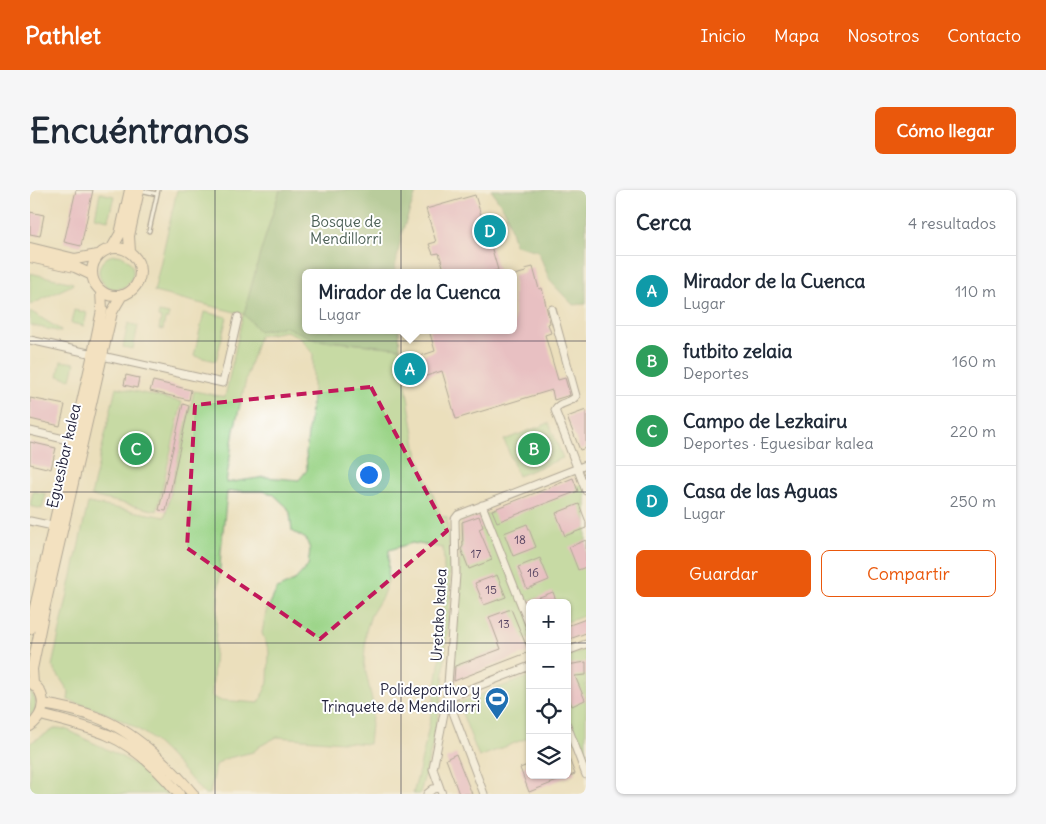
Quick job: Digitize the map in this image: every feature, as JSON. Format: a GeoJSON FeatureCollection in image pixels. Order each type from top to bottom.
{"type":"FeatureCollection","features":[{"type":"Feature","properties":{"kind":"street"},"geometry":{"type":"LineString","coordinates":[[112,248],[120,234],[130,190]]}},
{"type":"Feature","properties":{"kind":"street"},"geometry":{"type":"LineString","coordinates":[[98,255],[92,268],[92,276],[102,291],[108,294],[122,295],[135,287],[139,280],[139,264],[130,252],[129,236],[139,190]]}},
{"type":"Feature","properties":{"kind":"street"},"geometry":{"type":"LineString","coordinates":[[30,248],[75,259],[98,255],[112,248],[130,252]]}},
{"type":"Feature","properties":{"kind":"street"},"geometry":{"type":"LineString","coordinates":[[30,257],[75,267],[92,276]]}},
{"type":"Feature","properties":{"kind":"street","name":"Eguesibar kalea"},"geometry":{"type":"LineString","coordinates":[[31,683],[42,619],[98,355],[102,291]]}},
{"type":"Feature","properties":{"kind":"street","name":"Eguesibar kalea"},"geometry":{"type":"LineString","coordinates":[[30,629],[32,612],[72,441],[112,312],[122,295]]}},
{"type":"Feature","properties":{"kind":"street"},"geometry":{"type":"LineString","coordinates":[[552,309],[576,396],[574,399],[559,405],[555,410],[586,491]]}},
{"type":"Feature","properties":{"kind":"street"},"geometry":{"type":"LineString","coordinates":[[30,340],[223,383],[238,317]]}},
{"type":"Feature","properties":{"kind":"street"},"geometry":{"type":"LineString","coordinates":[[30,431],[72,441]]}},
{"type":"Feature","properties":{"kind":"street"},"geometry":{"type":"LineString","coordinates":[[526,617],[482,505],[586,464]]}},
{"type":"Feature","properties":{"kind":"street","name":"Uretako kalea"},"geometry":{"type":"LineString","coordinates":[[441,791],[433,770],[448,698],[456,583],[454,519],[458,515],[482,505]]}},
{"type":"Feature","properties":{"kind":"street"},"geometry":{"type":"LineString","coordinates":[[30,521],[53,526]]}},
{"type":"Feature","properties":{"kind":"street"},"geometry":{"type":"LineString","coordinates":[[571,650],[586,644]]}},
{"type":"Feature","properties":{"kind":"street"},"geometry":{"type":"LineString","coordinates":[[484,794],[448,698],[526,668]]}},
{"type":"Feature","properties":{"kind":"street"},"geometry":{"type":"LineString","coordinates":[[30,726],[41,715],[43,704],[38,689],[31,683]]}},
{"type":"Feature","properties":{"kind":"street"},"geometry":{"type":"LineString","coordinates":[[43,704],[96,717],[124,731],[150,751],[193,794]]}},
{"type":"Feature","properties":{"kind":"street"},"geometry":{"type":"LineString","coordinates":[[41,715],[109,736],[129,747],[152,765],[180,794]]}},
{"type":"Feature","properties":{"kind":"street"},"geometry":{"type":"LineString","coordinates":[[570,734],[586,775]]}},
{"type":"Feature","properties":{"kind":"street","name":"Uretako kalea"},"geometry":{"type":"LineString","coordinates":[[427,794],[433,789],[441,791]]}},
{"type":"Feature","properties":{"kind":"lane"},"geometry":{"type":"LineString","coordinates":[[139,190],[158,192],[149,232]]}},
{"type":"Feature","properties":{"kind":"highlighted area"},"geometry":{"type":"Polygon","coordinates":[[[371,387],[447,531],[320,639],[187,548],[195,405],[371,387]]]}},
{"type":"Feature","properties":{"kind":"green space"},"geometry":{"type":"Polygon","coordinates":[[[177,190],[280,190],[244,314],[259,331],[286,327],[317,340],[400,348],[417,452],[441,516],[447,517],[450,558],[450,600],[440,707],[420,794],[413,794],[433,703],[442,641],[444,610],[443,548],[412,543],[389,550],[388,581],[382,597],[371,615],[366,631],[364,663],[373,705],[369,744],[277,737],[253,752],[224,759],[216,765],[210,794],[204,794],[154,741],[138,729],[119,719],[68,700],[69,692],[52,666],[88,503],[165,517],[194,391],[225,397],[243,314],[154,292],[177,190]],[[286,331],[259,336],[234,430],[226,483],[265,477],[299,480],[307,470],[306,452],[313,390],[313,354],[300,337],[286,331]],[[263,491],[227,492],[221,551],[212,696],[219,700],[259,703],[268,682],[269,651],[262,633],[266,612],[277,589],[294,581],[308,566],[310,549],[306,539],[292,531],[290,513],[287,507],[273,494],[263,491]]]}},
{"type":"Feature","properties":{"kind":"green space","name":"Bosque de Mendillorri"},"geometry":{"type":"Polygon","coordinates":[[[280,190],[417,190],[402,233],[395,269],[302,269],[302,334],[286,327],[259,331],[244,314],[280,190]]]}},
{"type":"Feature","properties":{"kind":"green space"},"geometry":{"type":"Polygon","coordinates":[[[491,190],[586,190],[586,304],[573,305],[550,281],[538,251],[515,245],[506,212],[491,190]]]}},
{"type":"Feature","properties":{"kind":"green space"},"geometry":{"type":"Polygon","coordinates":[[[100,193],[114,196],[108,220],[95,217],[100,193]]]}},
{"type":"Feature","properties":{"kind":"green space"},"geometry":{"type":"Polygon","coordinates":[[[116,255],[123,256],[128,260],[132,265],[132,279],[128,284],[123,288],[116,289],[109,288],[104,284],[100,279],[99,272],[100,265],[104,260],[109,256],[116,255]]]}},
{"type":"Feature","properties":{"kind":"green space"},"geometry":{"type":"Polygon","coordinates":[[[30,273],[73,283],[30,305],[30,273]]]}},
{"type":"Feature","properties":{"kind":"green space"},"geometry":{"type":"Polygon","coordinates":[[[74,310],[87,313],[84,326],[71,323],[74,310]]]}},
{"type":"Feature","properties":{"kind":"green space"},"geometry":{"type":"Polygon","coordinates":[[[30,311],[61,330],[61,332],[30,325],[30,311]]]}},
{"type":"Feature","properties":{"kind":"green space"},"geometry":{"type":"Polygon","coordinates":[[[159,312],[169,314],[168,319],[165,319],[163,330],[159,329],[161,318],[158,317],[159,312]]]}},
{"type":"Feature","properties":{"kind":"green space"},"geometry":{"type":"Polygon","coordinates":[[[204,312],[227,317],[216,361],[194,356],[204,312]]]}},
{"type":"Feature","properties":{"kind":"green space"},"geometry":{"type":"Polygon","coordinates":[[[128,323],[138,326],[133,349],[123,347],[128,323]]]}},
{"type":"Feature","properties":{"kind":"green space","name":"Bosque de Mendillorri"},"geometry":{"type":"Polygon","coordinates":[[[303,334],[399,334],[400,348],[317,340],[303,334]]]}},
{"type":"Feature","properties":{"kind":"green space"},"geometry":{"type":"Polygon","coordinates":[[[61,361],[75,363],[71,379],[58,376],[61,361]]]}},
{"type":"Feature","properties":{"kind":"green space"},"geometry":{"type":"Polygon","coordinates":[[[116,387],[182,402],[157,511],[91,496],[116,387]]]}},
{"type":"Feature","properties":{"kind":"green space"},"geometry":{"type":"Polygon","coordinates":[[[549,423],[563,458],[518,476],[504,440],[549,423]]]}},
{"type":"Feature","properties":{"kind":"green space"},"geometry":{"type":"Polygon","coordinates":[[[586,483],[586,615],[571,621],[571,599],[526,599],[526,639],[454,667],[462,522],[586,483]]]}},
{"type":"Feature","properties":{"kind":"green space"},"geometry":{"type":"Polygon","coordinates":[[[33,491],[46,494],[42,509],[30,506],[33,491]]]}},
{"type":"Feature","properties":{"kind":"green space"},"geometry":{"type":"Polygon","coordinates":[[[586,649],[586,761],[571,723],[571,655],[586,649]]]}},
{"type":"Feature","properties":{"kind":"green space","name":"Polideportivo y Trinquete de Mendillorri"},"geometry":{"type":"Polygon","coordinates":[[[526,678],[526,739],[479,757],[458,703],[526,678]]]}},
{"type":"Feature","properties":{"kind":"green space"},"geometry":{"type":"Polygon","coordinates":[[[30,691],[36,704],[30,717],[30,691]]]}},
{"type":"Feature","properties":{"kind":"green space"},"geometry":{"type":"Polygon","coordinates":[[[56,728],[71,732],[119,755],[140,768],[160,784],[168,794],[30,794],[30,743],[56,728]]]}},
{"type":"Feature","properties":{"kind":"building"},"geometry":{"type":"Polygon","coordinates":[[[76,190],[93,190],[81,246],[64,242],[76,190]]]}},
{"type":"Feature","properties":{"kind":"building"},"geometry":{"type":"Polygon","coordinates":[[[475,195],[484,225],[493,222],[497,237],[489,239],[498,269],[444,269],[439,253],[433,254],[429,244],[436,242],[426,209],[475,195]]]}},
{"type":"Feature","properties":{"kind":"building"},"geometry":{"type":"Polygon","coordinates":[[[30,212],[44,215],[40,236],[30,234],[30,212]]]}},
{"type":"Feature","properties":{"kind":"building"},"geometry":{"type":"Polygon","coordinates":[[[533,267],[539,289],[542,288],[551,333],[545,335],[558,380],[565,378],[570,395],[554,400],[552,390],[456,419],[442,371],[420,378],[414,358],[435,351],[430,334],[517,334],[517,274],[526,272],[525,269],[533,267]]]}},
{"type":"Feature","properties":{"kind":"building"},"geometry":{"type":"Polygon","coordinates":[[[126,375],[139,378],[137,388],[124,385],[126,375]]]}},
{"type":"Feature","properties":{"kind":"building"},"geometry":{"type":"Polygon","coordinates":[[[153,381],[191,390],[189,400],[150,391],[153,381]]]}},
{"type":"Feature","properties":{"kind":"building"},"geometry":{"type":"Polygon","coordinates":[[[30,398],[65,405],[60,426],[30,419],[30,398]]]}},
{"type":"Feature","properties":{"kind":"building"},"geometry":{"type":"Polygon","coordinates":[[[183,404],[189,406],[166,511],[159,510],[183,404]]]}},
{"type":"Feature","properties":{"kind":"building"},"geometry":{"type":"Polygon","coordinates":[[[586,410],[586,448],[580,450],[567,417],[586,410]]]}},
{"type":"Feature","properties":{"kind":"building"},"geometry":{"type":"Polygon","coordinates":[[[30,442],[56,448],[51,469],[30,464],[30,442]]]}},
{"type":"Feature","properties":{"kind":"building"},"geometry":{"type":"Polygon","coordinates":[[[573,478],[578,491],[497,522],[492,510],[573,478]]]}},
{"type":"Feature","properties":{"kind":"building"},"geometry":{"type":"Polygon","coordinates":[[[579,504],[586,522],[586,528],[565,536],[556,513],[579,504]]]}},
{"type":"Feature","properties":{"kind":"building"},"geometry":{"type":"Polygon","coordinates":[[[479,516],[483,527],[479,529],[492,560],[469,569],[461,549],[463,546],[462,522],[479,516]]]}},
{"type":"Feature","properties":{"kind":"building"},"geometry":{"type":"Polygon","coordinates":[[[527,524],[536,547],[513,556],[504,533],[527,524]]]}},
{"type":"Feature","properties":{"kind":"building"},"geometry":{"type":"Polygon","coordinates":[[[586,540],[586,567],[578,570],[569,547],[586,540]]]}},
{"type":"Feature","properties":{"kind":"building"},"geometry":{"type":"Polygon","coordinates":[[[540,558],[549,580],[527,589],[518,567],[540,558]]]}},
{"type":"Feature","properties":{"kind":"building"},"geometry":{"type":"Polygon","coordinates":[[[497,575],[506,597],[484,605],[475,583],[497,575]]]}},
{"type":"Feature","properties":{"kind":"building"},"geometry":{"type":"Polygon","coordinates":[[[553,592],[556,599],[534,599],[553,592]]]}},
{"type":"Feature","properties":{"kind":"building"},"geometry":{"type":"Polygon","coordinates":[[[511,609],[526,645],[526,653],[454,681],[455,666],[501,649],[489,617],[511,609]]]}},
{"type":"Feature","properties":{"kind":"building"},"geometry":{"type":"Polygon","coordinates":[[[586,619],[586,633],[571,639],[571,625],[586,619]]]}},
{"type":"Feature","properties":{"kind":"building"},"geometry":{"type":"Polygon","coordinates":[[[586,662],[586,675],[575,676],[585,700],[572,706],[571,703],[571,664],[586,662]]]}},
{"type":"Feature","properties":{"kind":"building"},"geometry":{"type":"Polygon","coordinates":[[[456,754],[472,794],[459,794],[446,759],[456,754]]]}},
{"type":"Feature","properties":{"kind":"building"},"geometry":{"type":"Polygon","coordinates":[[[571,764],[575,774],[571,776],[571,764]]]}},
{"type":"Feature","properties":{"kind":"building"},"geometry":{"type":"Polygon","coordinates":[[[526,766],[526,779],[562,779],[529,792],[520,768],[526,766]]]}},
{"type":"Feature","properties":{"kind":"place","name":"Casa de las Aguas"},"geometry":{"type":"Point","coordinates":[490,231]}},
{"type":"Feature","properties":{"kind":"place","name":"Mirador de la Cuenca"},"geometry":{"type":"Point","coordinates":[410,369]}},
{"type":"Feature","properties":{"kind":"place","name":"Campo de Lezkairu"},"geometry":{"type":"Point","coordinates":[136,449]}},
{"type":"Feature","properties":{"kind":"place","name":"futbito zelaia"},"geometry":{"type":"Point","coordinates":[534,449]}},
{"type":"Feature","properties":{"kind":"place","name":"Polideportivo y Trinquete de Mendillorri"},"geometry":{"type":"Point","coordinates":[497,720]}}]}
